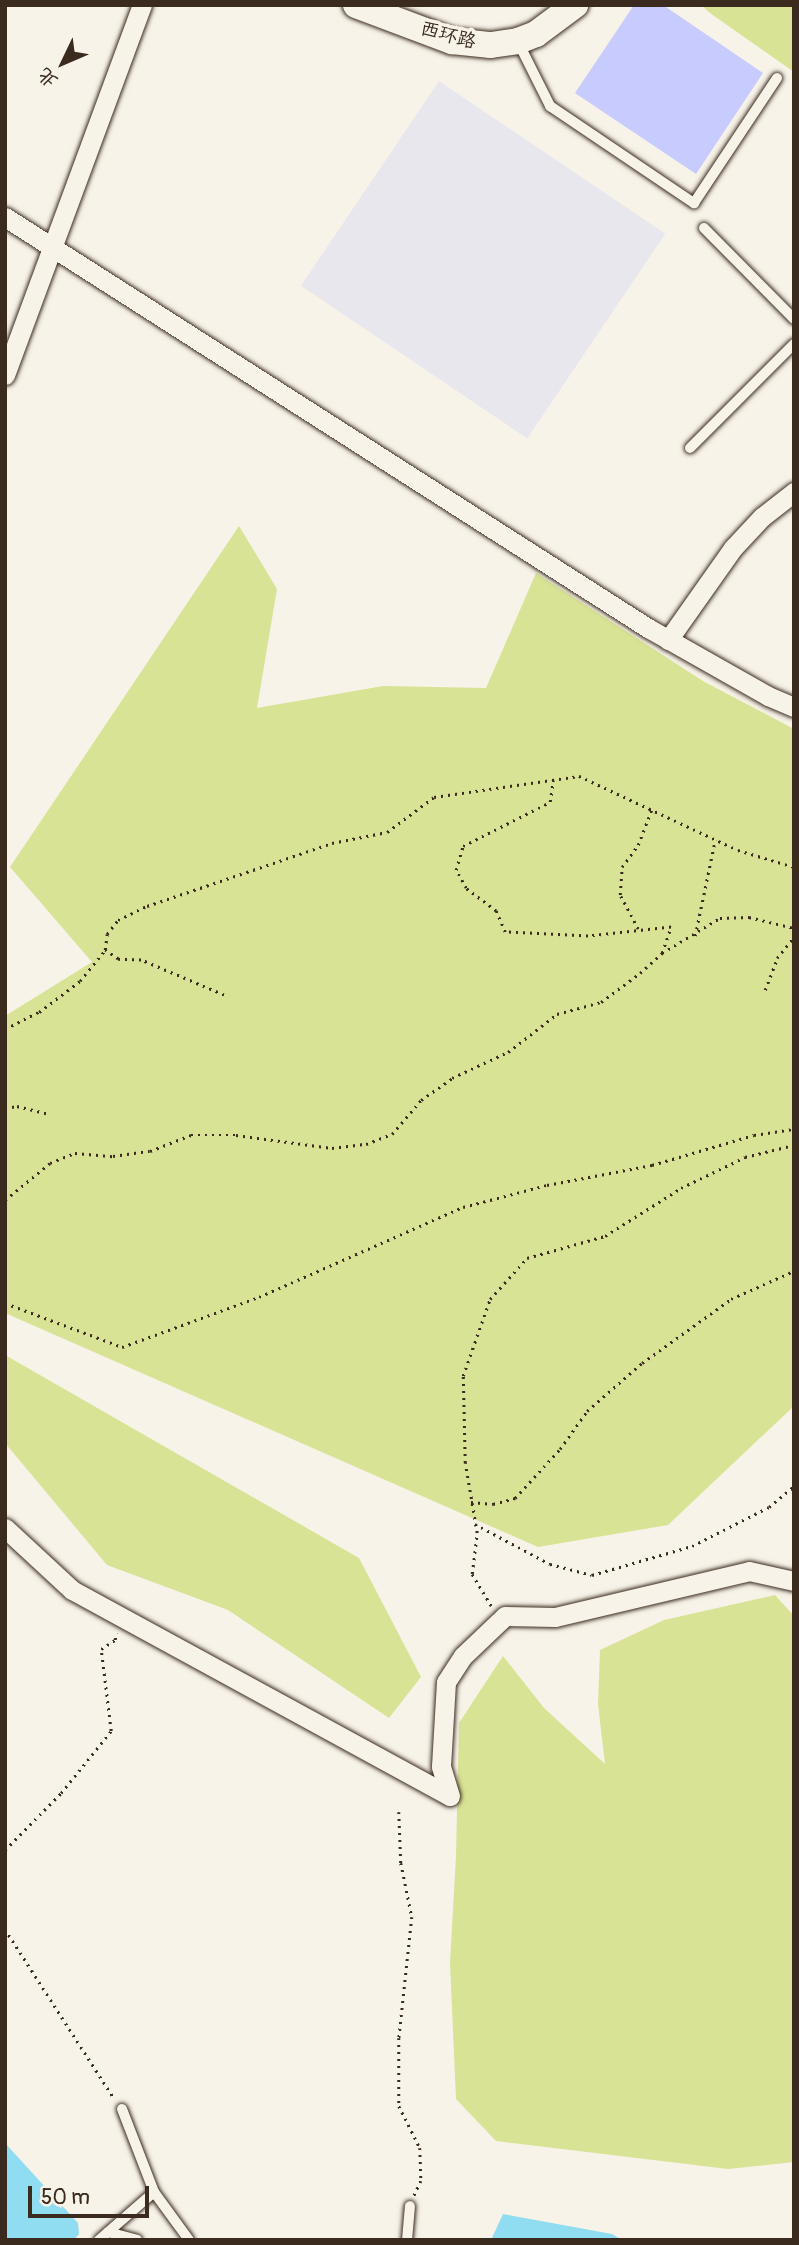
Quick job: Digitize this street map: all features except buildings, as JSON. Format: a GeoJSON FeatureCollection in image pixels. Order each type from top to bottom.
{"type":"FeatureCollection","features":[{"type":"Feature","properties":{"kind":"main road","name":"西环路"},"geometry":{"type":"LineString","coordinates":[[356,5],[452,41],[491,45],[518,41],[549,27],[575,5]]}},
{"type":"Feature","properties":{"kind":"main road","name":"西环路"},"geometry":{"type":"LineString","coordinates":[[387,5],[447,26],[490,33],[517,29],[533,23],[557,5]]}},
{"type":"Feature","properties":{"kind":"street"},"geometry":{"type":"LineString","coordinates":[[5,375],[142,5]]}},
{"type":"Feature","properties":{"kind":"street"},"geometry":{"type":"LineString","coordinates":[[5,217],[422,486],[668,640],[794,707]]}},
{"type":"Feature","properties":{"kind":"street"},"geometry":{"type":"LineString","coordinates":[[668,640],[733,548],[762,517],[794,492]]}},
{"type":"Feature","properties":{"kind":"street"},"geometry":{"type":"LineString","coordinates":[[5,1528],[72,1590],[450,1796],[441,1766],[446,1682],[463,1656],[505,1616],[555,1616],[749,1571],[794,1581]]}},
{"type":"Feature","properties":{"kind":"lane"},"geometry":{"type":"LineString","coordinates":[[518,41],[550,106],[694,203],[777,78]]}},
{"type":"Feature","properties":{"kind":"lane"},"geometry":{"type":"LineString","coordinates":[[704,228],[794,319]]}},
{"type":"Feature","properties":{"kind":"lane"},"geometry":{"type":"LineString","coordinates":[[690,448],[794,344]]}},
{"type":"Feature","properties":{"kind":"lane"},"geometry":{"type":"LineString","coordinates":[[122,2109],[154,2192],[189,2240]]}},
{"type":"Feature","properties":{"kind":"lane"},"geometry":{"type":"LineString","coordinates":[[99,2240],[154,2192]]}},
{"type":"Feature","properties":{"kind":"lane"},"geometry":{"type":"LineString","coordinates":[[407,2240],[410,2206]]}},
{"type":"Feature","properties":{"kind":"lane"},"geometry":{"type":"LineString","coordinates":[[108,2232],[137,2240]]}},
{"type":"Feature","properties":{"kind":"path"},"geometry":{"type":"LineString","coordinates":[[5,1029],[39,1012],[80,981],[106,950],[107,934],[118,920],[147,905],[332,843],[387,832],[434,797],[579,776],[738,850],[794,867]]}},
{"type":"Feature","properties":{"kind":"path"},"geometry":{"type":"LineString","coordinates":[[553,780],[550,803],[463,846],[456,870],[466,888],[496,911],[505,932],[578,936],[671,927],[662,953]]}},
{"type":"Feature","properties":{"kind":"path"},"geometry":{"type":"LineString","coordinates":[[638,929],[620,895],[622,867],[638,845],[652,808]]}},
{"type":"Feature","properties":{"kind":"path"},"geometry":{"type":"LineString","coordinates":[[695,936],[715,839]]}},
{"type":"Feature","properties":{"kind":"path"},"geometry":{"type":"LineString","coordinates":[[5,1200],[50,1163],[75,1153],[113,1156],[150,1151],[191,1135],[236,1135],[332,1148],[366,1144],[392,1135],[421,1100],[452,1077],[508,1052],[557,1014],[601,1002],[662,953],[695,936],[720,918],[749,917],[794,928]]}},
{"type":"Feature","properties":{"kind":"path"},"geometry":{"type":"LineString","coordinates":[[765,990],[777,958],[794,937]]}},
{"type":"Feature","properties":{"kind":"path"},"geometry":{"type":"LineString","coordinates":[[106,950],[118,959],[141,960],[224,995]]}},
{"type":"Feature","properties":{"kind":"path"},"geometry":{"type":"LineString","coordinates":[[5,1108],[17,1106],[46,1113]]}},
{"type":"Feature","properties":{"kind":"path"},"geometry":{"type":"LineString","coordinates":[[5,1303],[122,1347],[259,1297],[463,1207],[547,1185],[652,1165],[754,1135],[794,1129]]}},
{"type":"Feature","properties":{"kind":"path"},"geometry":{"type":"LineString","coordinates":[[499,1621],[472,1574],[475,1524],[465,1463],[463,1376],[490,1299],[527,1258],[605,1236],[681,1188],[745,1157],[794,1145]]}},
{"type":"Feature","properties":{"kind":"path"},"geometry":{"type":"LineString","coordinates":[[471,1502],[493,1504],[514,1498],[560,1449],[587,1411],[642,1363],[731,1299],[794,1271]]}},
{"type":"Feature","properties":{"kind":"path"},"geometry":{"type":"LineString","coordinates":[[475,1524],[550,1564],[592,1575],[692,1546],[769,1507],[794,1486]]}},
{"type":"Feature","properties":{"kind":"path"},"geometry":{"type":"LineString","coordinates":[[5,1850],[61,1793],[111,1731],[101,1649],[115,1640],[119,1616]]}},
{"type":"Feature","properties":{"kind":"path"},"geometry":{"type":"LineString","coordinates":[[399,1812],[401,1863],[412,1917],[399,2038],[399,2106],[421,2148],[421,2180],[410,2206]]}},
{"type":"Feature","properties":{"kind":"path"},"geometry":{"type":"LineString","coordinates":[[5,1929],[122,2109]]}},
{"type":"Feature","properties":{"kind":"shaded area"},"geometry":{"type":"Polygon","coordinates":[[[439,81],[665,234],[527,438],[301,286],[439,81]]]}},
{"type":"Feature","properties":{"kind":"green space"},"geometry":{"type":"Polygon","coordinates":[[[701,5],[794,5],[794,72],[710,13],[701,5]]]}},
{"type":"Feature","properties":{"kind":"green space"},"geometry":{"type":"Polygon","coordinates":[[[239,526],[277,589],[257,708],[383,686],[486,688],[536,573],[703,681],[794,729],[794,1406],[668,1525],[538,1547],[5,1313],[5,1016],[92,962],[10,867],[239,526]]]}},
{"type":"Feature","properties":{"kind":"green space"},"geometry":{"type":"Polygon","coordinates":[[[5,1355],[359,1558],[421,1677],[389,1718],[228,1610],[107,1565],[5,1443],[5,1355]]]}},
{"type":"Feature","properties":{"kind":"green space"},"geometry":{"type":"Polygon","coordinates":[[[775,1595],[794,1616],[794,2162],[728,2169],[496,2141],[456,2099],[450,1963],[459,1723],[503,1656],[544,1708],[605,1764],[598,1704],[600,1650],[664,1620],[775,1595]]]}},
{"type":"Feature","properties":{"kind":"water"},"geometry":{"type":"Polygon","coordinates":[[[5,2143],[78,2223],[79,2234],[74,2240],[5,2240],[5,2143]]]}},
{"type":"Feature","properties":{"kind":"water"},"geometry":{"type":"Polygon","coordinates":[[[503,2214],[612,2234],[622,2240],[491,2240],[503,2214]]]}}]}
